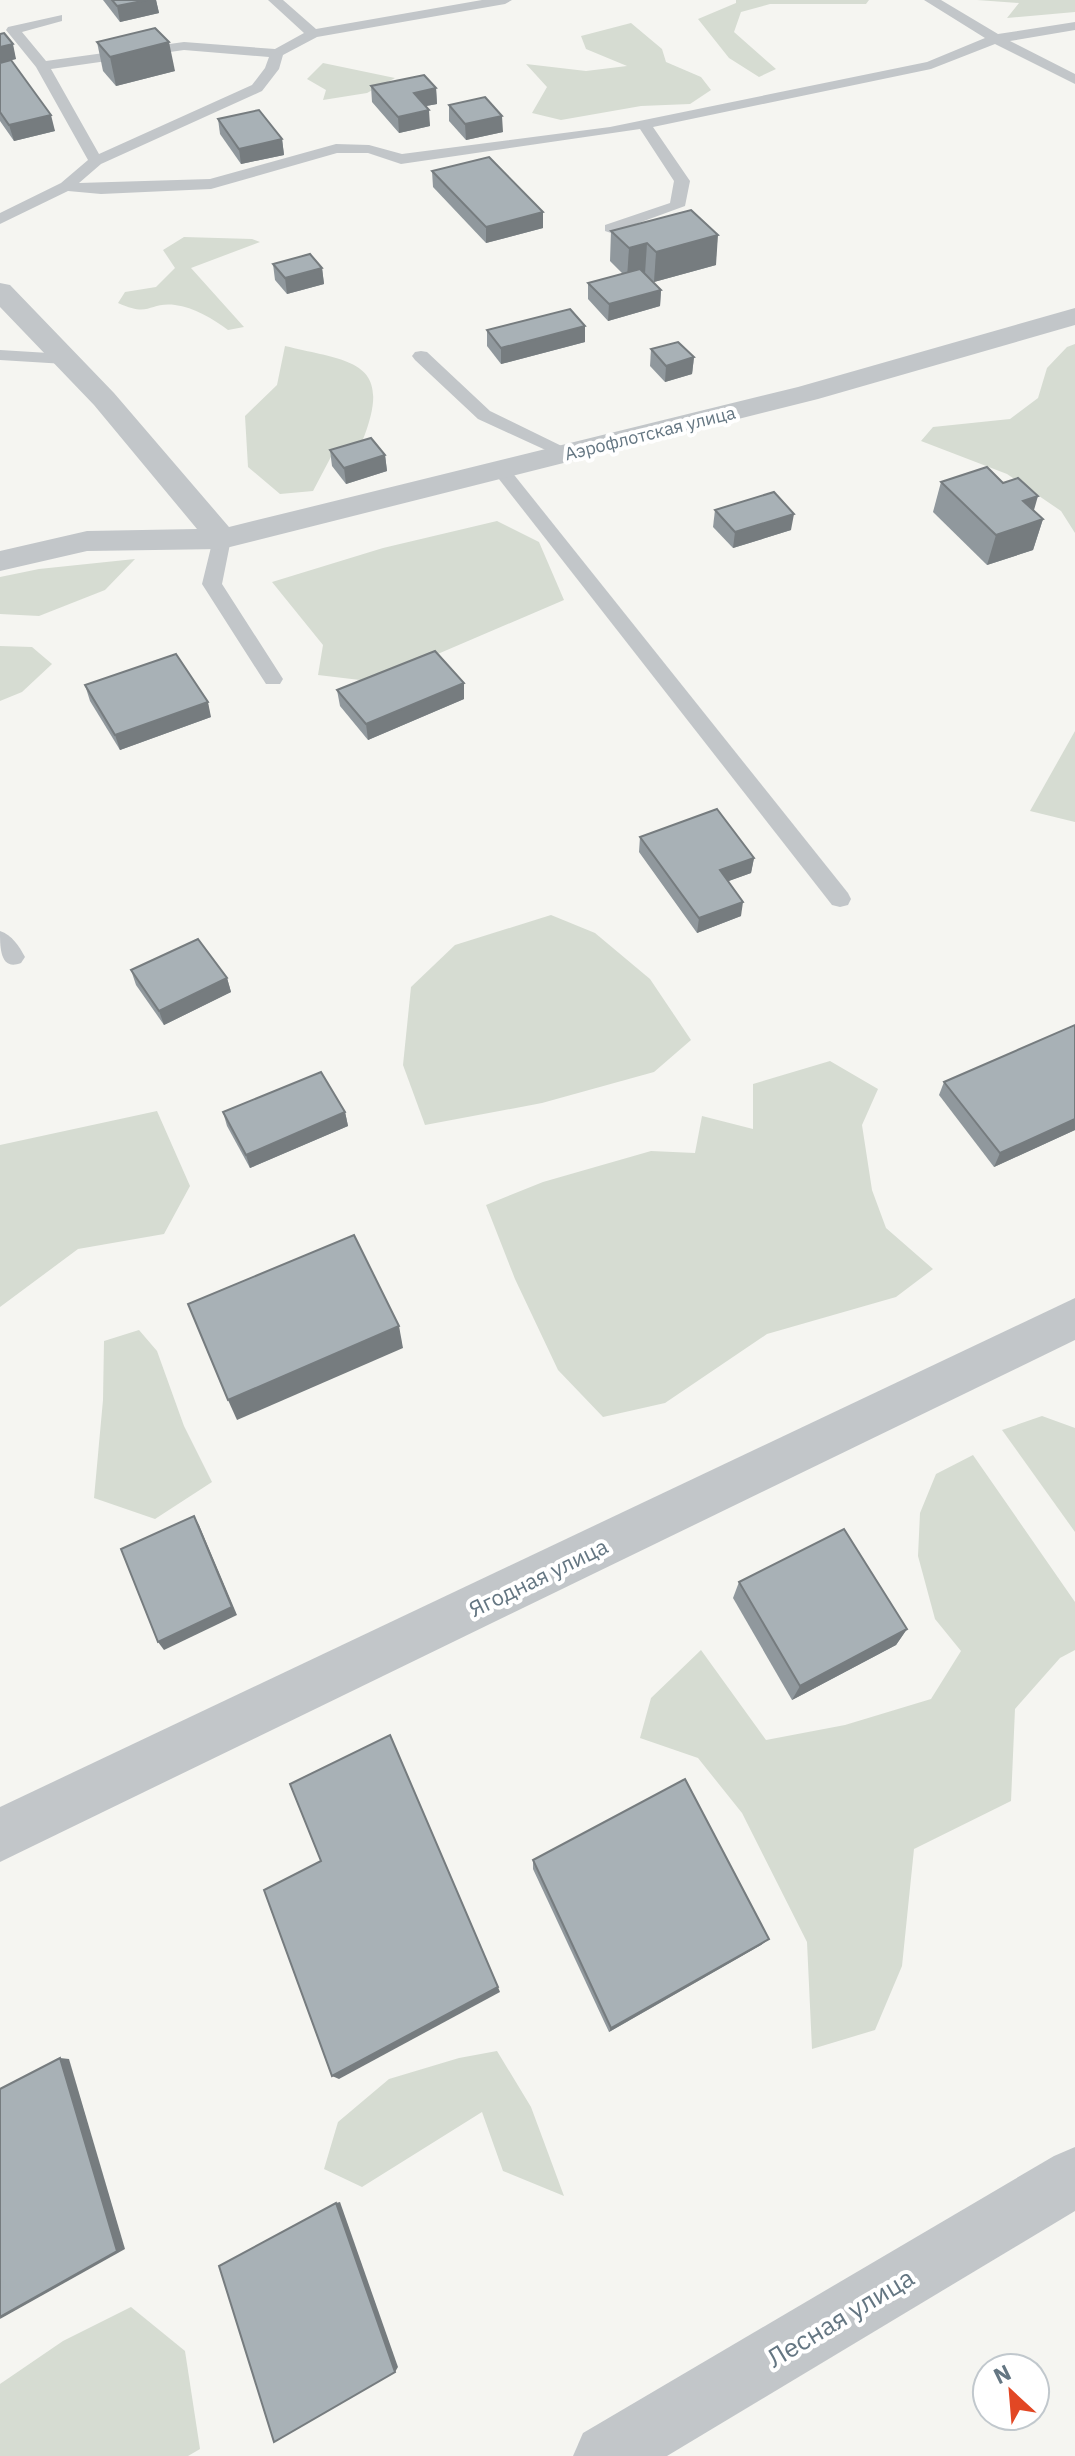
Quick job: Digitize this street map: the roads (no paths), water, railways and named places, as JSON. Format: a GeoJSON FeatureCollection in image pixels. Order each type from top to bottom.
{"type":"FeatureCollection","features":[{"type":"Feature","properties":{"kind":"street"},"geometry":{"type":"LineString","coordinates":[[0,291],[104,399],[222,539]]}},
{"type":"Feature","properties":{"kind":"street","name":"Аэрофлотская улица"},"geometry":{"type":"LineString","coordinates":[[0,561],[87,541],[222,539],[808,393],[1075,316]]}},
{"type":"Feature","properties":{"kind":"street","name":"Ягодная улица"},"geometry":{"type":"LineString","coordinates":[[0,1835],[1075,1318]]}},
{"type":"Feature","properties":{"kind":"street","name":"Лесная улица"},"geometry":{"type":"LineString","coordinates":[[606,2456],[1075,2177]]}},
{"type":"Feature","properties":{"kind":"lane"},"geometry":{"type":"LineString","coordinates":[[275,0],[313,34]]}},
{"type":"Feature","properties":{"kind":"lane"},"geometry":{"type":"LineString","coordinates":[[42,66],[184,46],[277,53],[313,34],[505,0]]}},
{"type":"Feature","properties":{"kind":"lane"},"geometry":{"type":"LineString","coordinates":[[931,0],[996,39],[1075,80]]}},
{"type":"Feature","properties":{"kind":"lane"},"geometry":{"type":"LineString","coordinates":[[57,18],[13,30],[42,66],[96,161]]}},
{"type":"Feature","properties":{"kind":"lane"},"geometry":{"type":"LineString","coordinates":[[66,186],[101,189],[211,184],[336,148],[369,149],[401,159],[531,143],[644,124],[931,65],[996,39],[1075,26]]}},
{"type":"Feature","properties":{"kind":"lane"},"geometry":{"type":"LineString","coordinates":[[0,219],[66,186],[96,161],[257,88],[272,69],[277,53]]}},
{"type":"Feature","properties":{"kind":"lane"},"geometry":{"type":"LineString","coordinates":[[611,228],[677,206],[682,181],[644,124]]}},
{"type":"Feature","properties":{"kind":"lane"},"geometry":{"type":"LineString","coordinates":[[0,355],[65,359]]}},
{"type":"Feature","properties":{"kind":"lane"},"geometry":{"type":"LineString","coordinates":[[421,356],[484,415],[569,454]]}},
{"type":"Feature","properties":{"kind":"lane"},"geometry":{"type":"LineString","coordinates":[[501,470],[840,899]]}},
{"type":"Feature","properties":{"kind":"lane"},"geometry":{"type":"LineString","coordinates":[[222,539],[212,584],[273,679]]}}]}
